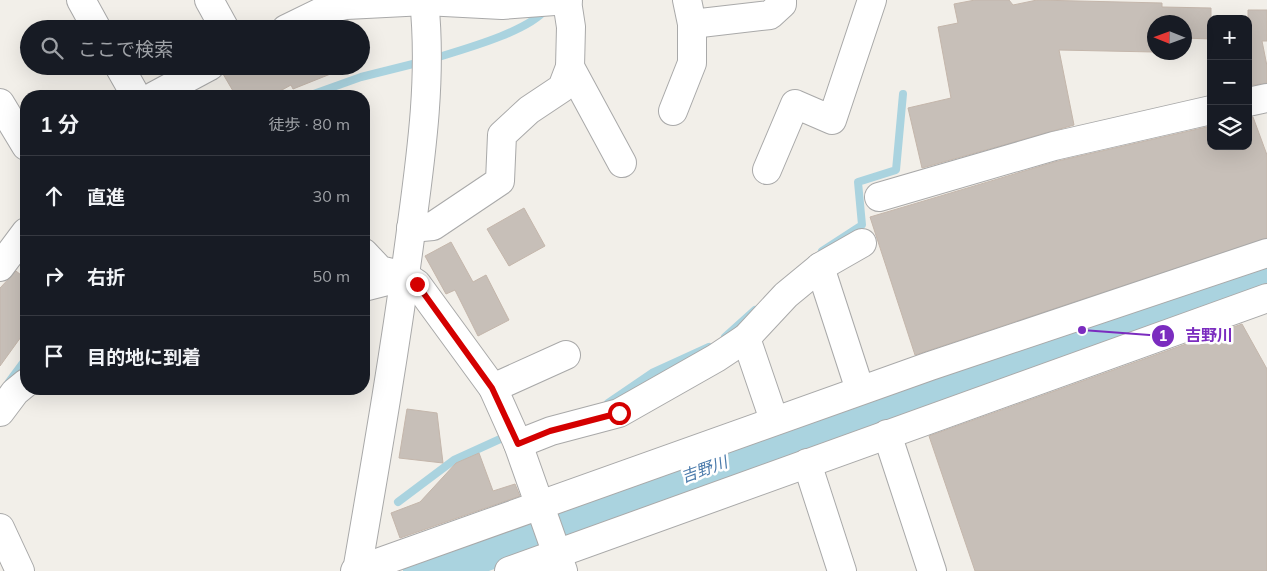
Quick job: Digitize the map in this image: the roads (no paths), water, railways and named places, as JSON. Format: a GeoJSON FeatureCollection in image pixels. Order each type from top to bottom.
{"type":"FeatureCollection","features":[{"type":"Feature","properties":{"kind":"street"},"geometry":{"type":"LineString","coordinates":[[81,0],[93,20]]}},
{"type":"Feature","properties":{"kind":"street"},"geometry":{"type":"LineString","coordinates":[[209,0],[220,20]]}},
{"type":"Feature","properties":{"kind":"street"},"geometry":{"type":"LineString","coordinates":[[304,20],[345,3],[425,1],[502,5],[567,0],[571,27],[570,67],[562,88],[529,110],[502,135],[500,181],[433,226],[412,228]]}},
{"type":"Feature","properties":{"kind":"street"},"geometry":{"type":"LineString","coordinates":[[673,111],[692,63],[690,12],[770,16],[782,4],[782,0]]}},
{"type":"Feature","properties":{"kind":"street"},"geometry":{"type":"LineString","coordinates":[[768,170],[795,104],[832,120],[872,0]]}},
{"type":"Feature","properties":{"kind":"street"},"geometry":{"type":"LineString","coordinates":[[425,1],[428,43],[423,140],[405,276],[356,571],[405,562],[774,420],[1267,253]]}},
{"type":"Feature","properties":{"kind":"street"},"geometry":{"type":"LineString","coordinates":[[570,67],[622,163]]}},
{"type":"Feature","properties":{"kind":"street"},"geometry":{"type":"LineString","coordinates":[[124,75],[133,90]]}},
{"type":"Feature","properties":{"kind":"street"},"geometry":{"type":"LineString","coordinates":[[165,90],[193,75]]}},
{"type":"Feature","properties":{"kind":"street"},"geometry":{"type":"LineString","coordinates":[[1252,101],[1267,98]]}},
{"type":"Feature","properties":{"kind":"street"},"geometry":{"type":"LineString","coordinates":[[0,103],[20,136]]}},
{"type":"Feature","properties":{"kind":"street"},"geometry":{"type":"LineString","coordinates":[[879,197],[1054,146],[1207,111]]}},
{"type":"Feature","properties":{"kind":"street"},"geometry":{"type":"LineString","coordinates":[[0,267],[20,240]]}},
{"type":"Feature","properties":{"kind":"street"},"geometry":{"type":"LineString","coordinates":[[515,436],[550,431],[619,413],[746,338],[786,295],[820,268],[862,243]]}},
{"type":"Feature","properties":{"kind":"street"},"geometry":{"type":"LineString","coordinates":[[370,259],[380,270],[405,276],[417,284],[492,388],[515,436],[558,557]]}},
{"type":"Feature","properties":{"kind":"street"},"geometry":{"type":"LineString","coordinates":[[820,268],[860,390]]}},
{"type":"Feature","properties":{"kind":"street"},"geometry":{"type":"LineString","coordinates":[[370,285],[405,276]]}},
{"type":"Feature","properties":{"kind":"street"},"geometry":{"type":"LineString","coordinates":[[509,571],[558,557],[806,463],[1267,298]]}},
{"type":"Feature","properties":{"kind":"street"},"geometry":{"type":"LineString","coordinates":[[746,338],[774,420]]}},
{"type":"Feature","properties":{"kind":"street"},"geometry":{"type":"LineString","coordinates":[[492,388],[566,355]]}},
{"type":"Feature","properties":{"kind":"street"},"geometry":{"type":"LineString","coordinates":[[0,412],[20,388]]}},
{"type":"Feature","properties":{"kind":"street"},"geometry":{"type":"LineString","coordinates":[[887,434],[932,571]]}},
{"type":"Feature","properties":{"kind":"street"},"geometry":{"type":"LineString","coordinates":[[806,463],[842,571]]}},
{"type":"Feature","properties":{"kind":"street"},"geometry":{"type":"LineString","coordinates":[[0,528],[20,571]]}},
{"type":"Feature","properties":{"kind":"waterway"},"geometry":{"type":"LineString","coordinates":[[432,59],[510,33],[525,25],[546,9]]}},
{"type":"Feature","properties":{"kind":"waterway"},"geometry":{"type":"LineString","coordinates":[[370,75],[421,62]]}},
{"type":"Feature","properties":{"kind":"waterway"},"geometry":{"type":"LineString","coordinates":[[325,90],[369,75]]}},
{"type":"Feature","properties":{"kind":"waterway"},"geometry":{"type":"LineString","coordinates":[[822,251],[862,225],[858,182],[896,170],[903,94]]}},
{"type":"Feature","properties":{"kind":"waterway","name":"吉野川"},"geometry":{"type":"LineString","coordinates":[[425,571],[1082,330],[1267,270]]}},
{"type":"Feature","properties":{"kind":"waterway"},"geometry":{"type":"LineString","coordinates":[[725,337],[755,310]]}},
{"type":"Feature","properties":{"kind":"waterway"},"geometry":{"type":"LineString","coordinates":[[608,403],[652,373],[709,347]]}},
{"type":"Feature","properties":{"kind":"waterway"},"geometry":{"type":"LineString","coordinates":[[9,382],[20,367]]}},
{"type":"Feature","properties":{"kind":"waterway"},"geometry":{"type":"LineString","coordinates":[[398,502],[454,460],[509,435]]}},
{"type":"Feature","properties":{"kind":"place","name":"吉野川"},"geometry":{"type":"Point","coordinates":[1082,330]}}]}
